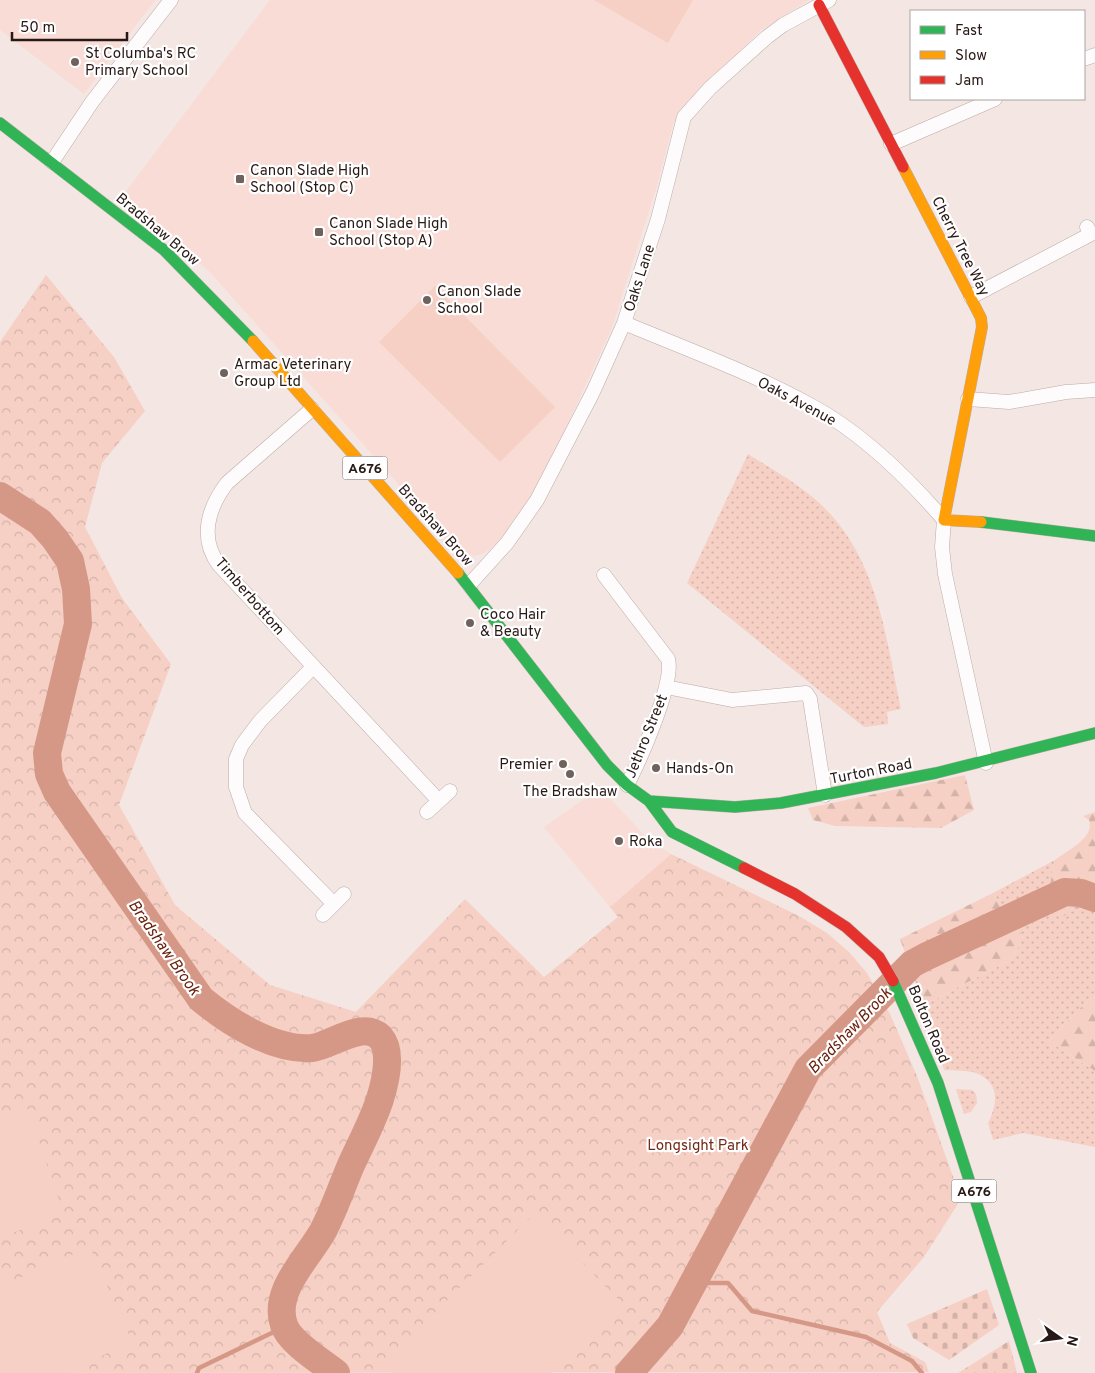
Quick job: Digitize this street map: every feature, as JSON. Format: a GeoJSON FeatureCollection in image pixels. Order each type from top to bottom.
{"type":"FeatureCollection","features":[{"type":"Feature","properties":{"kind":"main road","name":"Cherry Tree Way"},"geometry":{"type":"LineString","coordinates":[[824,2],[891,144],[981,318],[982,327],[944,520]]}},
{"type":"Feature","properties":{"kind":"main road","name":"A676"},"geometry":{"type":"LineString","coordinates":[[0,123],[52,162]]}},
{"type":"Feature","properties":{"kind":"main road","name":"Bradshaw Brow"},"geometry":{"type":"LineString","coordinates":[[52,162],[164,250],[244,331],[469,585],[607,765],[627,785],[649,801]]}},
{"type":"Feature","properties":{"kind":"main road"},"geometry":{"type":"LineString","coordinates":[[944,520],[969,520],[1095,536]]}},
{"type":"Feature","properties":{"kind":"main road","name":"Turton Road"},"geometry":{"type":"LineString","coordinates":[[649,801],[745,807],[825,795],[986,763],[1095,733]]}},
{"type":"Feature","properties":{"kind":"main road","name":"Bolton Road"},"geometry":{"type":"LineString","coordinates":[[649,801],[672,832],[795,894],[846,927],[879,957],[909,1013],[938,1083],[1031,1373]]}},
{"type":"Feature","properties":{"kind":"street"},"geometry":{"type":"LineString","coordinates":[[52,162],[92,102],[171,0]]}},
{"type":"Feature","properties":{"kind":"street","name":"Oaks Lane"},"geometry":{"type":"LineString","coordinates":[[469,585],[507,543],[537,500],[594,392],[624,323],[658,218],[684,117],[710,88],[767,37],[824,2]]}},
{"type":"Feature","properties":{"kind":"street"},"geometry":{"type":"LineString","coordinates":[[891,144],[993,100]]}},
{"type":"Feature","properties":{"kind":"street"},"geometry":{"type":"LineString","coordinates":[[971,298],[1091,234],[1087,227]]}},
{"type":"Feature","properties":{"kind":"street","name":"Oaks Avenue"},"geometry":{"type":"LineString","coordinates":[[624,323],[703,356],[813,406],[844,427],[886,461],[925,498],[944,520]]}},
{"type":"Feature","properties":{"kind":"street"},"geometry":{"type":"LineString","coordinates":[[968,399],[1009,402],[1066,392],[1095,390]]}},
{"type":"Feature","properties":{"kind":"street","name":"Timberbottom"},"geometry":{"type":"LineString","coordinates":[[312,409],[227,483],[212,506],[207,533],[209,546],[219,565],[439,801]]}},
{"type":"Feature","properties":{"kind":"street"},"geometry":{"type":"LineString","coordinates":[[944,520],[942,547],[945,574],[986,763]]}},
{"type":"Feature","properties":{"kind":"street","name":"Jethro Street"},"geometry":{"type":"LineString","coordinates":[[604,575],[668,659],[670,674],[640,759],[627,785]]}},
{"type":"Feature","properties":{"kind":"street"},"geometry":{"type":"LineString","coordinates":[[314,667],[250,732],[236,760],[236,787],[245,813],[334,904]]}},
{"type":"Feature","properties":{"kind":"street"},"geometry":{"type":"LineString","coordinates":[[666,687],[732,700],[806,694],[810,699],[825,795]]}},
{"type":"Feature","properties":{"kind":"street"},"geometry":{"type":"LineString","coordinates":[[427,812],[450,791]]}},
{"type":"Feature","properties":{"kind":"street"},"geometry":{"type":"LineString","coordinates":[[323,915],[344,894]]}},
{"type":"Feature","properties":{"kind":"shaded area","name":"St Columba's RC Primary School"},"geometry":{"type":"Polygon","coordinates":[[[0,0],[155,0],[84,94],[0,30],[0,0]]]}},
{"type":"Feature","properties":{"kind":"shaded area","name":"Canon Slade School"},"geometry":{"type":"Polygon","coordinates":[[[270,0],[809,0],[761,30],[688,102],[673,124],[656,189],[611,330],[549,464],[523,515],[504,539],[484,553],[475,556],[460,553],[209,271],[121,198],[270,0]]]}},
{"type":"Feature","properties":{"kind":"shaded area"},"geometry":{"type":"Polygon","coordinates":[[[600,788],[649,840],[671,854],[610,907],[544,827],[600,788]]]}},
{"type":"Feature","properties":{"kind":"green space"},"geometry":{"type":"Polygon","coordinates":[[[594,0],[693,0],[668,43],[594,0]]]}},
{"type":"Feature","properties":{"kind":"green space","name":"Longsight Park"},"geometry":{"type":"Polygon","coordinates":[[[46,275],[114,357],[145,411],[102,463],[85,527],[122,598],[171,664],[119,805],[175,905],[270,985],[356,1012],[465,899],[544,977],[618,917],[610,907],[671,854],[799,916],[827,933],[849,952],[867,973],[890,1014],[917,1076],[961,1199],[924,1257],[877,1312],[890,1343],[925,1362],[929,1372],[0,1373],[0,342],[46,275]]]}},
{"type":"Feature","properties":{"kind":"green space"},"geometry":{"type":"Polygon","coordinates":[[[435,286],[555,407],[500,462],[379,342],[435,286]]]}},
{"type":"Feature","properties":{"kind":"green space"},"geometry":{"type":"Polygon","coordinates":[[[748,454],[793,482],[824,507],[849,538],[861,560],[879,608],[901,709],[887,712],[888,724],[864,727],[687,583],[748,454]]]}},
{"type":"Feature","properties":{"kind":"green space"},"geometry":{"type":"Polygon","coordinates":[[[965,775],[974,810],[941,828],[835,826],[813,820],[808,808],[965,775]]]}},
{"type":"Feature","properties":{"kind":"green space"},"geometry":{"type":"Polygon","coordinates":[[[1095,812],[1095,910],[1084,905],[1062,917],[1047,899],[1055,860],[1084,838],[1090,826],[1089,820],[1083,816],[1095,812]]]}},
{"type":"Feature","properties":{"kind":"green space"},"geometry":{"type":"Polygon","coordinates":[[[1055,860],[1047,899],[1084,905],[1095,910],[1095,997],[1092,996],[1049,1041],[1095,1071],[1095,1147],[1023,1133],[993,1140],[988,1123],[995,1101],[993,1088],[984,1077],[976,1073],[944,1070],[924,1005],[1012,959],[1023,937],[993,893],[1055,860]]]}},
{"type":"Feature","properties":{"kind":"green space"},"geometry":{"type":"Polygon","coordinates":[[[993,893],[1023,937],[1012,959],[924,1005],[900,939],[993,893]]]}},
{"type":"Feature","properties":{"kind":"green space"},"geometry":{"type":"Polygon","coordinates":[[[1092,996],[1095,997],[1095,1071],[1049,1041],[1092,996]]]}},
{"type":"Feature","properties":{"kind":"green space"},"geometry":{"type":"Polygon","coordinates":[[[956,1089],[972,1090],[976,1094],[977,1103],[971,1112],[964,1114],[956,1089]]]}},
{"type":"Feature","properties":{"kind":"green space"},"geometry":{"type":"Polygon","coordinates":[[[28,1109],[64,1215],[0,1237],[0,1118],[28,1109]]]}},
{"type":"Feature","properties":{"kind":"green space"},"geometry":{"type":"Polygon","coordinates":[[[534,1214],[622,1303],[551,1373],[392,1373],[383,1364],[534,1214]]]}},
{"type":"Feature","properties":{"kind":"green space"},"geometry":{"type":"Polygon","coordinates":[[[90,1247],[132,1342],[64,1373],[0,1373],[0,1287],[90,1247]]]}},
{"type":"Feature","properties":{"kind":"green space"},"geometry":{"type":"Polygon","coordinates":[[[987,1289],[999,1325],[949,1360],[913,1338],[907,1324],[987,1289]]]}},
{"type":"Feature","properties":{"kind":"green space"},"geometry":{"type":"Polygon","coordinates":[[[1009,1341],[1017,1373],[958,1373],[1009,1341]]]}},
{"type":"Feature","properties":{"kind":"waterway","name":"Bradshaw Brook"},"geometry":{"type":"LineString","coordinates":[[0,496],[40,522],[55,539],[70,561],[76,589],[78,624],[47,753],[49,774],[57,792],[201,999],[238,1025],[268,1040],[283,1045],[297,1048],[312,1048],[346,1035],[364,1031],[380,1037],[384,1043],[387,1059],[386,1076],[374,1116],[327,1223],[293,1275],[283,1300],[284,1325],[292,1338],[336,1373]]}},
{"type":"Feature","properties":{"kind":"waterway","name":"Bradshaw Brook"},"geometry":{"type":"LineString","coordinates":[[629,1373],[670,1326],[808,1069],[912,964],[1065,892],[1081,893],[1095,898]]}},
{"type":"Feature","properties":{"kind":"waterway"},"geometry":{"type":"LineString","coordinates":[[693,1283],[728,1283],[752,1311],[866,1337],[912,1361],[922,1373]]}},
{"type":"Feature","properties":{"kind":"waterway"},"geometry":{"type":"LineString","coordinates":[[197,1373],[199,1368],[284,1327]]}},
{"type":"Feature","properties":{"kind":"traffic: fast"},"geometry":{"type":"LineString","coordinates":[[0,123],[164,250],[253,341]]}},
{"type":"Feature","properties":{"kind":"traffic: fast"},"geometry":{"type":"LineString","coordinates":[[981,522],[1095,536]]}},
{"type":"Feature","properties":{"kind":"traffic: fast"},"geometry":{"type":"LineString","coordinates":[[458,573],[607,765],[627,785],[649,801],[672,832],[744,868]]}},
{"type":"Feature","properties":{"kind":"traffic: fast"},"geometry":{"type":"LineString","coordinates":[[649,801],[735,807],[781,803],[936,773],[1095,733]]}},
{"type":"Feature","properties":{"kind":"traffic: fast"},"geometry":{"type":"LineString","coordinates":[[893,981],[938,1083],[1031,1373]]}},
{"type":"Feature","properties":{"kind":"traffic: slow"},"geometry":{"type":"LineString","coordinates":[[903,167],[981,318],[982,327],[944,520],[981,522]]}},
{"type":"Feature","properties":{"kind":"traffic: slow"},"geometry":{"type":"LineString","coordinates":[[253,341],[458,573]]}},
{"type":"Feature","properties":{"kind":"traffic: jam"},"geometry":{"type":"LineString","coordinates":[[819,5],[903,167]]}},
{"type":"Feature","properties":{"kind":"traffic: jam"},"geometry":{"type":"LineString","coordinates":[[744,868],[795,894],[846,927],[879,957],[893,981]]}},
{"type":"Feature","properties":{"kind":"place","name":"St Columba's RC Primary School"},"geometry":{"type":"Point","coordinates":[75,62]}},
{"type":"Feature","properties":{"kind":"place","name":"Canon Slade High School (Stop C)"},"geometry":{"type":"Point","coordinates":[240,179]}},
{"type":"Feature","properties":{"kind":"place","name":"Canon Slade High School (Stop A)"},"geometry":{"type":"Point","coordinates":[319,232]}},
{"type":"Feature","properties":{"kind":"place","name":"Canon Slade School"},"geometry":{"type":"Point","coordinates":[427,300]}},
{"type":"Feature","properties":{"kind":"place","name":"Armac Veterinary Group Ltd"},"geometry":{"type":"Point","coordinates":[224,373]}},
{"type":"Feature","properties":{"kind":"place","name":"Coco Hair & Beauty"},"geometry":{"type":"Point","coordinates":[470,623]}},
{"type":"Feature","properties":{"kind":"place","name":"Premier"},"geometry":{"type":"Point","coordinates":[563,764]}},
{"type":"Feature","properties":{"kind":"place","name":"Hands-On"},"geometry":{"type":"Point","coordinates":[656,768]}},
{"type":"Feature","properties":{"kind":"place","name":"The Bradshaw"},"geometry":{"type":"Point","coordinates":[570,774]}},
{"type":"Feature","properties":{"kind":"place","name":"Roka"},"geometry":{"type":"Point","coordinates":[619,841]}}]}
